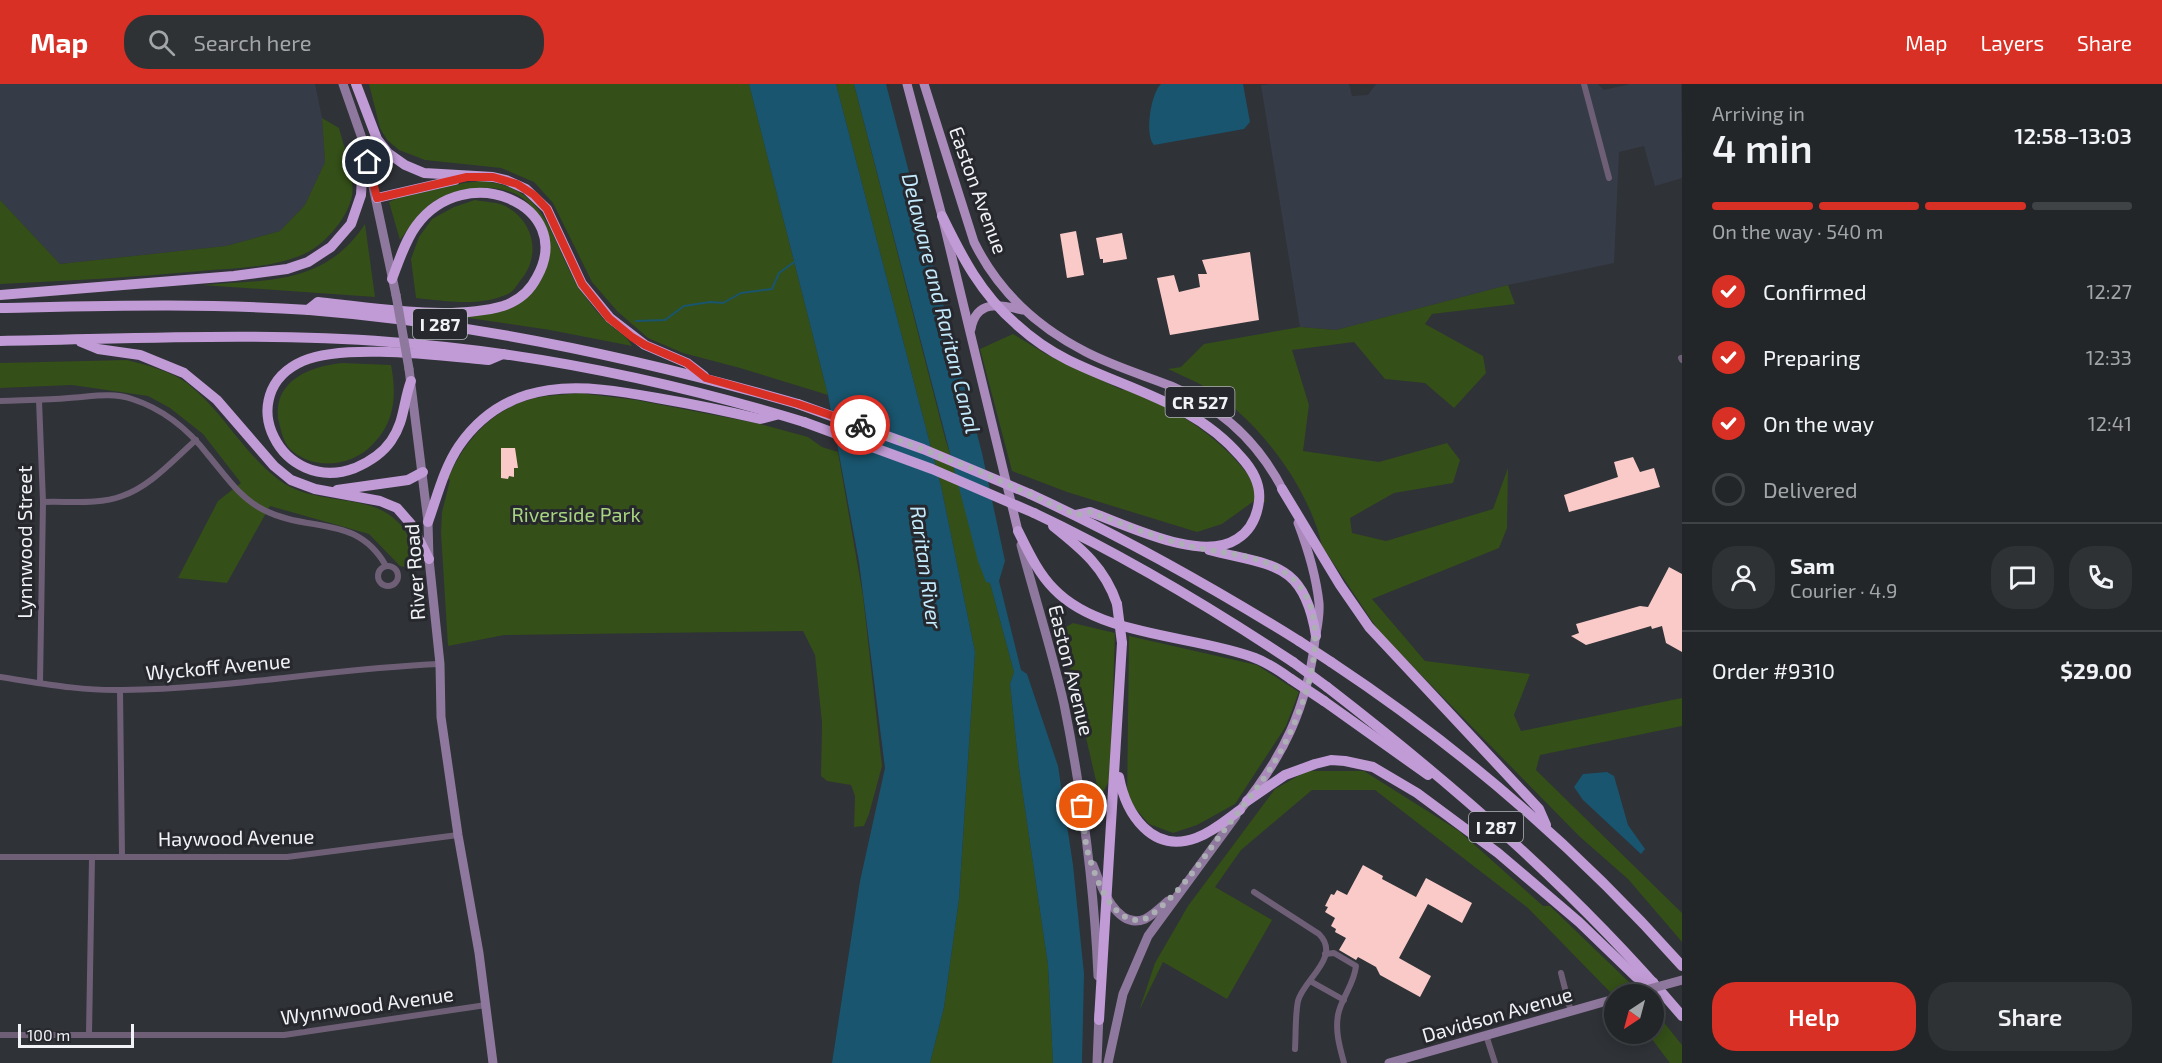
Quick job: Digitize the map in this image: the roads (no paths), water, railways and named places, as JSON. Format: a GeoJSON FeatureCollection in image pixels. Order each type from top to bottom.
{"type":"FeatureCollection","features":[{"type":"Feature","properties":{"kind":"highway"},"geometry":{"type":"LineString","coordinates":[[356,84],[377,139],[388,153],[405,165],[424,173],[467,177],[483,176],[506,180],[534,195],[552,217],[582,284],[609,318],[645,345],[687,363],[706,378]]}},
{"type":"Feature","properties":{"kind":"highway"},"geometry":{"type":"LineString","coordinates":[[0,295],[242,275],[287,269],[308,262],[331,247],[351,224],[361,195],[364,144]]}},
{"type":"Feature","properties":{"kind":"highway"},"geometry":{"type":"LineString","coordinates":[[377,198],[467,177]]}},
{"type":"Feature","properties":{"kind":"highway"},"geometry":{"type":"LineString","coordinates":[[308,310],[318,303],[442,312],[504,305],[523,295],[538,276],[544,255],[542,233],[526,209],[508,197],[486,192],[460,195],[442,202],[423,218],[409,239],[392,279]]}},
{"type":"Feature","properties":{"kind":"highway"},"geometry":{"type":"LineString","coordinates":[[942,216],[969,269],[995,305],[1029,335],[1067,359],[1161,398],[1197,418],[1225,440],[1246,463],[1253,473],[1260,497],[1258,511],[1253,522],[1236,540],[1213,548],[1197,548]]}},
{"type":"Feature","properties":{"kind":"highway","name":"I 287"},"geometry":{"type":"LineString","coordinates":[[0,308],[199,306],[308,310],[435,323],[526,338],[706,378],[798,404],[923,448],[1076,515],[1167,563],[1331,662],[1440,739],[1548,829],[1620,899],[1682,966]]}},
{"type":"Feature","properties":{"kind":"highway","name":"I 287"},"geometry":{"type":"LineString","coordinates":[[0,341],[336,339],[503,354],[643,379],[779,414],[932,469],[1085,537],[1170,583],[1293,662],[1400,743],[1487,819],[1557,883],[1653,982],[1682,1016]]}},
{"type":"Feature","properties":{"kind":"highway"},"geometry":{"type":"LineString","coordinates":[[75,340],[98,349],[140,355],[184,373],[223,406],[282,474],[302,485],[380,501],[397,508],[411,524],[429,559]]}},
{"type":"Feature","properties":{"kind":"highway"},"geometry":{"type":"LineString","coordinates":[[411,381],[406,393],[404,415],[390,442],[372,460],[348,470],[322,472],[298,465],[281,451],[270,431],[267,409],[275,387],[291,368],[313,357],[338,353],[371,353],[489,360],[503,354]]}},
{"type":"Feature","properties":{"kind":"highway"},"geometry":{"type":"LineString","coordinates":[[428,522],[452,458],[464,440],[481,420],[497,408],[528,393],[568,388],[617,390],[760,418],[779,414]]}},
{"type":"Feature","properties":{"kind":"highway"},"geometry":{"type":"LineString","coordinates":[[331,491],[408,480],[423,472]]}},
{"type":"Feature","properties":{"kind":"highway"},"geometry":{"type":"LineString","coordinates":[[1282,489],[1340,585],[1369,627],[1539,809],[1548,829]]}},
{"type":"Feature","properties":{"kind":"highway"},"geometry":{"type":"LineString","coordinates":[[1076,515],[1090,512],[1197,548],[1260,561],[1287,574],[1301,588],[1308,601],[1316,636]]}},
{"type":"Feature","properties":{"kind":"highway"},"geometry":{"type":"LineString","coordinates":[[1037,514],[1094,560],[1107,579],[1117,604],[1122,643],[1099,1020]]}},
{"type":"Feature","properties":{"kind":"highway"},"geometry":{"type":"LineString","coordinates":[[1018,531],[1044,579],[1061,597],[1082,611],[1107,621],[1255,658],[1324,701],[1487,819]]}},
{"type":"Feature","properties":{"kind":"highway"},"geometry":{"type":"LineString","coordinates":[[1247,801],[1285,775],[1315,764],[1331,760],[1373,767],[1417,793],[1498,853],[1579,922],[1636,977],[1653,982]]}},
{"type":"Feature","properties":{"kind":"highway"},"geometry":{"type":"LineString","coordinates":[[1116,765],[1124,800],[1134,818],[1142,827],[1161,838],[1194,839],[1216,828],[1240,810]]}},
{"type":"Feature","properties":{"kind":"main road","name":"River Road"},"geometry":{"type":"LineString","coordinates":[[343,84],[364,144],[377,198],[411,381],[428,522],[429,559],[440,664],[441,717],[458,835],[473,916],[493,1063]]}},
{"type":"Feature","properties":{"kind":"main road","name":"Easton Avenue"},"geometry":{"type":"LineString","coordinates":[[907,84],[1063,702],[1080,789],[1094,912],[1099,1020],[1097,1063]]}},
{"type":"Feature","properties":{"kind":"main road","name":"Easton Avenue"},"geometry":{"type":"LineString","coordinates":[[926,87],[974,242],[993,277],[1024,310],[1088,353],[1174,387],[1215,411],[1254,444],[1282,489],[1296,518],[1312,563],[1319,605],[1306,693],[1300,711],[1278,757],[1148,936],[1123,994],[1108,1063]]}},
{"type":"Feature","properties":{"kind":"main road"},"geometry":{"type":"LineString","coordinates":[[970,332],[976,315],[985,307],[995,305],[1024,310]]}},
{"type":"Feature","properties":{"kind":"main road"},"geometry":{"type":"LineString","coordinates":[[1088,852],[1108,897],[1121,915],[1129,919],[1141,920],[1178,893]]}},
{"type":"Feature","properties":{"kind":"main road"},"geometry":{"type":"LineString","coordinates":[[1664,985],[1682,980]]}},
{"type":"Feature","properties":{"kind":"main road","name":"Davidson Avenue"},"geometry":{"type":"LineString","coordinates":[[1389,1063],[1604,1002]]}},
{"type":"Feature","properties":{"kind":"street"},"geometry":{"type":"LineString","coordinates":[[1584,84],[1609,178]]}},
{"type":"Feature","properties":{"kind":"street"},"geometry":{"type":"LineString","coordinates":[[0,401],[109,395],[129,398],[150,405],[174,420],[196,440],[238,492],[249,501],[277,516],[354,533],[372,545],[386,566]]}},
{"type":"Feature","properties":{"kind":"street","name":"Lynnwood Street"},"geometry":{"type":"LineString","coordinates":[[39,400],[43,502],[40,683]]}},
{"type":"Feature","properties":{"kind":"street"},"geometry":{"type":"LineString","coordinates":[[43,502],[103,500],[120,497],[147,483],[196,440]]}},
{"type":"Feature","properties":{"kind":"street","name":"Wyckoff Avenue"},"geometry":{"type":"LineString","coordinates":[[0,677],[120,690],[196,687],[388,666],[440,664]]}},
{"type":"Feature","properties":{"kind":"street"},"geometry":{"type":"LineString","coordinates":[[120,690],[122,856]]}},
{"type":"Feature","properties":{"kind":"street","name":"Haywood Avenue"},"geometry":{"type":"LineString","coordinates":[[92,857],[287,857],[458,835]]}},
{"type":"Feature","properties":{"kind":"street"},"geometry":{"type":"LineString","coordinates":[[0,857],[92,857],[89,1034]]}},
{"type":"Feature","properties":{"kind":"street"},"geometry":{"type":"LineString","coordinates":[[1254,892],[1319,934],[1324,942],[1325,954],[1298,999],[1295,1048]]}},
{"type":"Feature","properties":{"kind":"street"},"geometry":{"type":"LineString","coordinates":[[1325,954],[1334,953],[1356,966],[1355,979],[1338,1014],[1337,1026],[1344,1063]]}},
{"type":"Feature","properties":{"kind":"street"},"geometry":{"type":"LineString","coordinates":[[1561,973],[1570,1012]]}},
{"type":"Feature","properties":{"kind":"street"},"geometry":{"type":"LineString","coordinates":[[1310,981],[1344,999]]}},
{"type":"Feature","properties":{"kind":"street","name":"Wynnwood Avenue"},"geometry":{"type":"LineString","coordinates":[[0,1035],[284,1035],[486,1005]]}},
{"type":"Feature","properties":{"kind":"street"},"geometry":{"type":"LineString","coordinates":[[1486,1035],[1495,1063]]}},
{"type":"Feature","properties":{"kind":"water","name":"Raritan River"},"geometry":{"type":"Polygon","coordinates":[[[749,84],[836,84],[941,486],[975,652],[959,899],[944,1007],[930,1063],[832,1063],[860,881],[885,768],[859,562],[828,395],[749,84]]]}},
{"type":"Feature","properties":{"kind":"water","name":"Delaware and Raritan Canal"},"geometry":{"type":"Polygon","coordinates":[[[854,84],[886,84],[982,453],[1005,561],[999,581],[1021,670],[1027,674],[1058,766],[1073,865],[1084,974],[1082,1063],[1053,1063],[1048,965],[1019,768],[1010,684],[1014,672],[990,583],[986,582],[978,561],[854,84]]]}},
{"type":"Feature","properties":{"kind":"water"},"geometry":{"type":"Polygon","coordinates":[[[1161,84],[1243,84],[1250,122],[1244,129],[1154,145],[1149,133],[1150,114],[1154,96],[1161,84]]]}},
{"type":"Feature","properties":{"kind":"water"},"geometry":{"type":"Polygon","coordinates":[[[1607,772],[1614,776],[1628,825],[1645,849],[1641,854],[1583,800],[1574,787],[1583,774],[1607,772]]]}},
{"type":"Feature","properties":{"kind":"waterway"},"geometry":{"type":"LineString","coordinates":[[636,321],[665,320],[684,306],[710,302],[723,303],[741,293],[772,289],[779,273],[797,260]]}},
{"type":"Feature","properties":{"kind":"park label","name":"Riverside Park"},"geometry":{"type":"Point","coordinates":[576,514]}}]}
